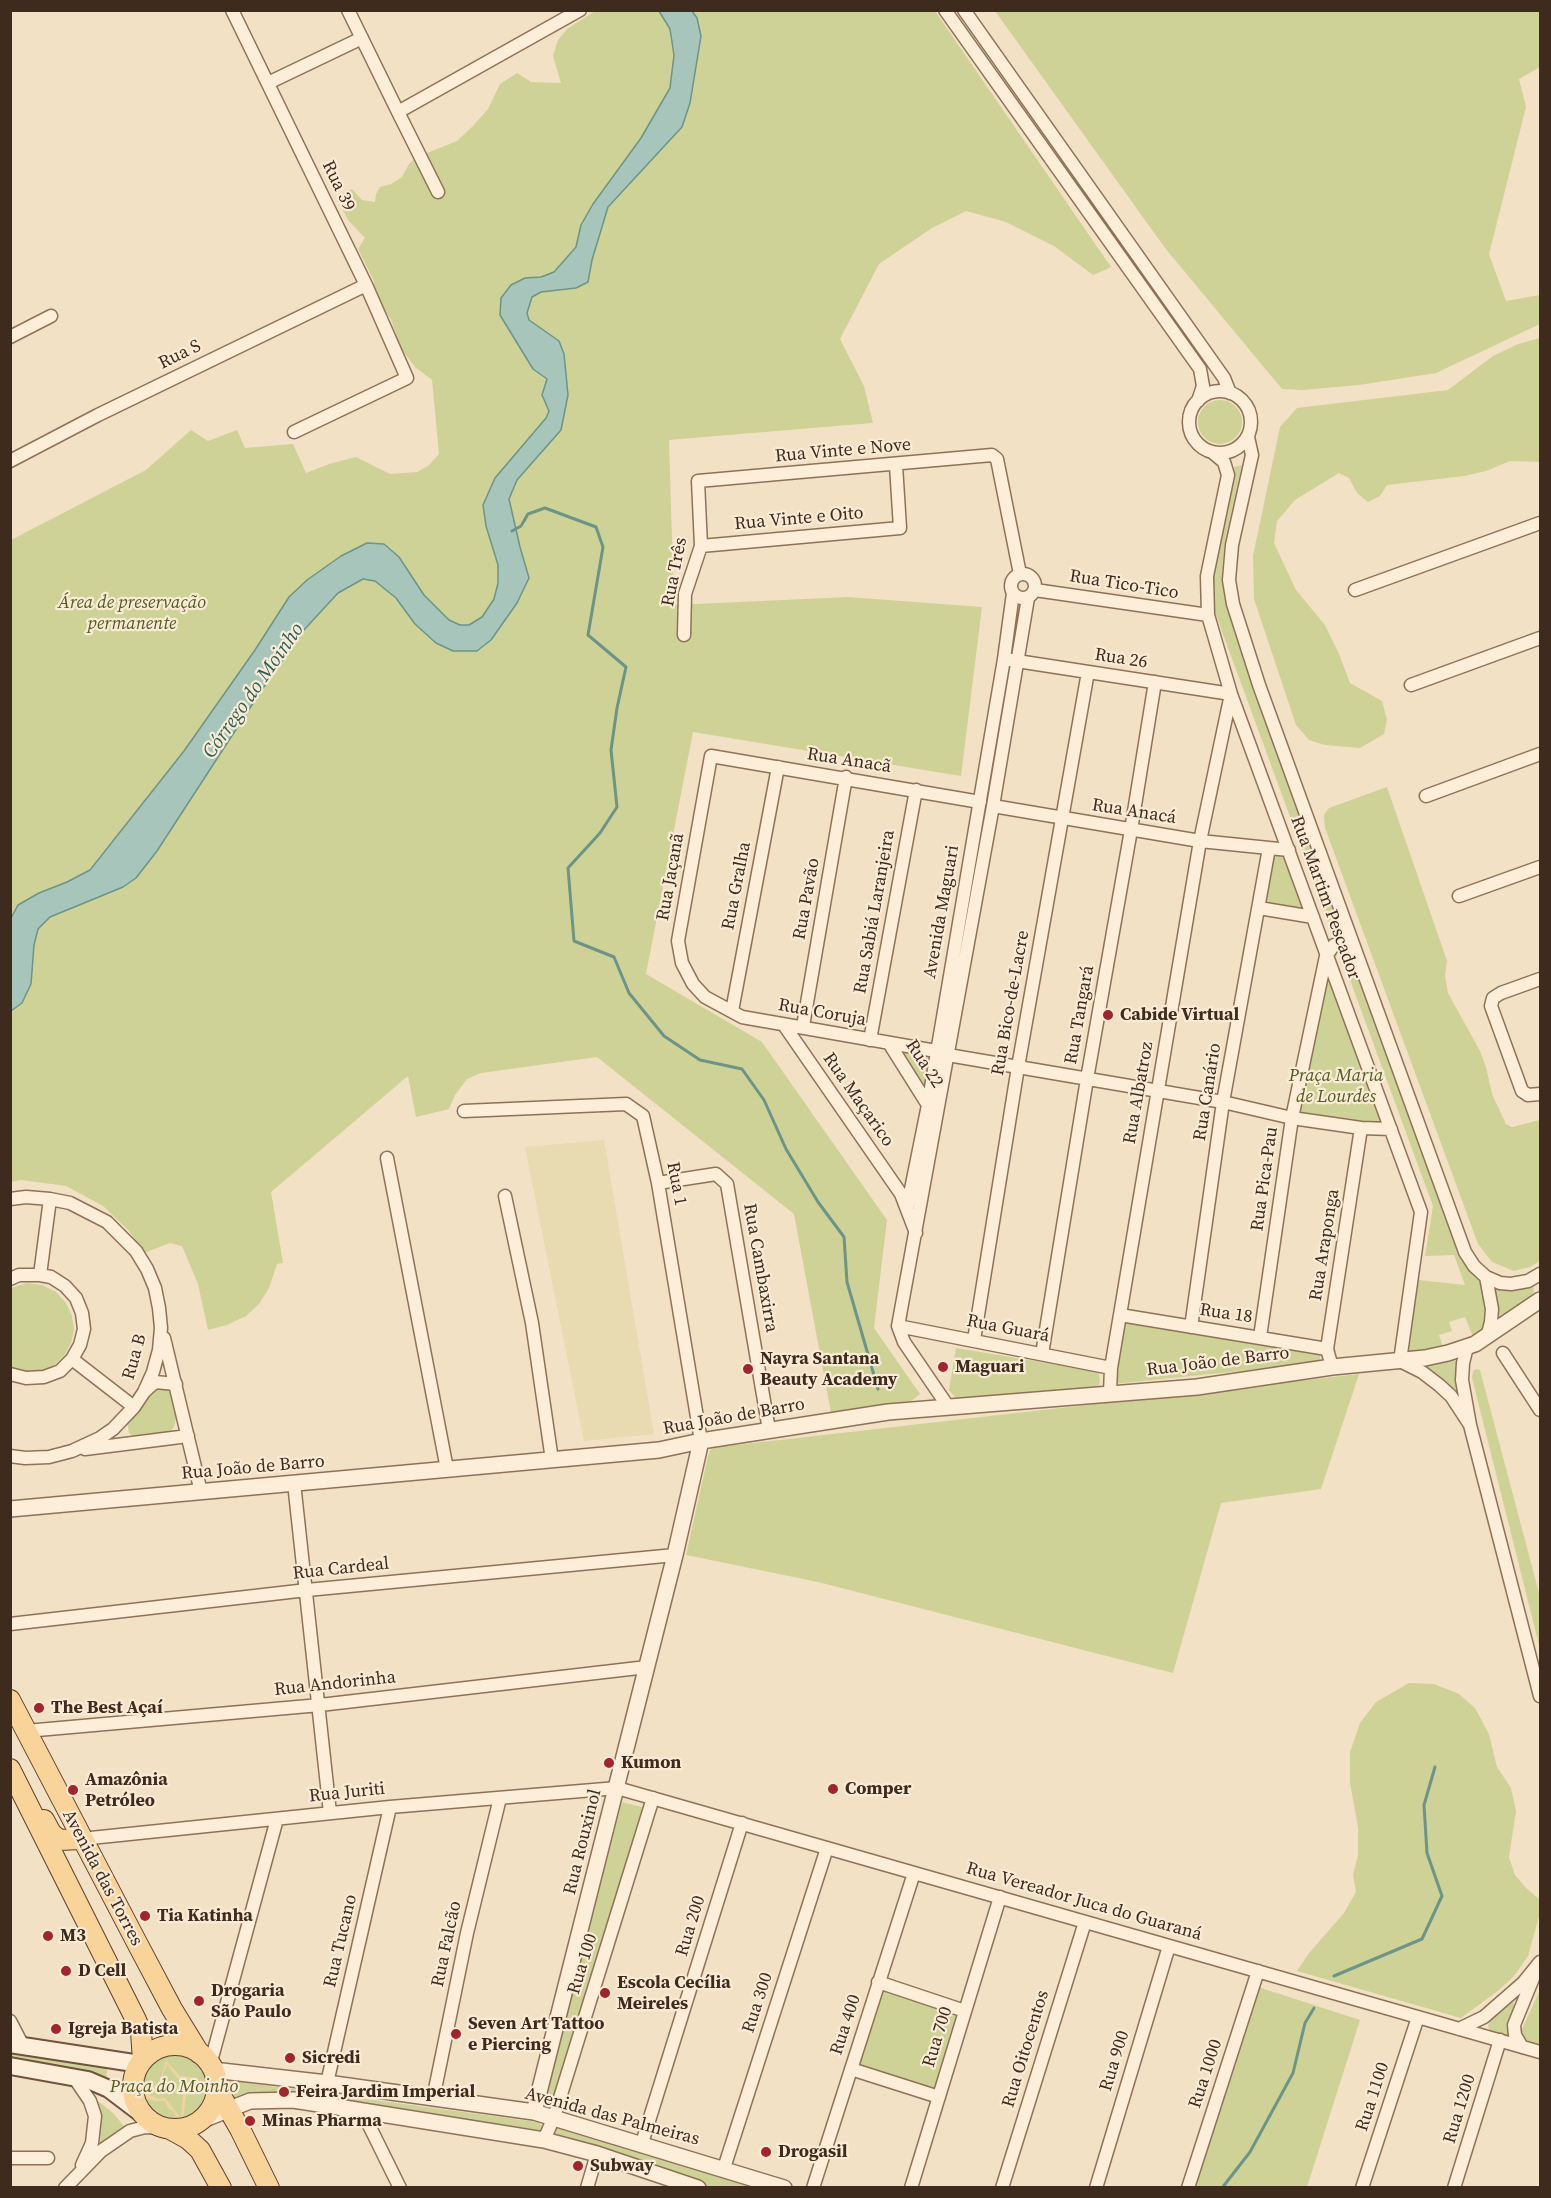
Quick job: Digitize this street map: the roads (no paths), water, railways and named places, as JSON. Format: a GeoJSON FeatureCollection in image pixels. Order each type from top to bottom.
{"type":"FeatureCollection","features":[{"type":"Feature","properties":{"kind":"main road","name":"Avenida das Torres"},"geometry":{"type":"LineString","coordinates":[[10,1700],[172,2009],[210,2069],[269,2187]]}},
{"type":"Feature","properties":{"kind":"main road"},"geometry":{"type":"LineString","coordinates":[[10,1757],[16,1762],[51,1833],[59,1840],[81,1839]]}},
{"type":"Feature","properties":{"kind":"main road","name":"Avenida das Torres"},"geometry":{"type":"LineString","coordinates":[[10,1769],[136,2020],[141,2032],[142,2062]]}},
{"type":"Feature","properties":{"kind":"main road"},"geometry":{"type":"LineString","coordinates":[[17,2045],[142,2062]]}},
{"type":"Feature","properties":{"kind":"main road"},"geometry":{"type":"LineString","coordinates":[[146,2117],[140,2110],[134,2091],[134,2082],[142,2062],[160,2049],[170,2046],[189,2048],[210,2069],[212,2107],[200,2121],[181,2129],[167,2128]]}},
{"type":"Feature","properties":{"kind":"main road"},"geometry":{"type":"LineString","coordinates":[[10,2066],[73,2076],[109,2090],[146,2117],[188,2139],[200,2150],[221,2187]]}},
{"type":"Feature","properties":{"kind":"street","name":"Rua 39"},"geometry":{"type":"LineString","coordinates":[[232,10],[366,285],[407,378],[294,432]]}},
{"type":"Feature","properties":{"kind":"street"},"geometry":{"type":"LineString","coordinates":[[348,10],[438,192]]}},
{"type":"Feature","properties":{"kind":"street"},"geometry":{"type":"LineString","coordinates":[[398,112],[580,10]]}},
{"type":"Feature","properties":{"kind":"street","name":"Rua Martim Pescador"},"geometry":{"type":"LineString","coordinates":[[945,10],[1200,369],[1203,386],[1190,417],[1192,434],[1197,442],[1224,462],[1228,475],[1207,576],[1208,615],[1231,694],[1421,1212],[1400,1361]]}},
{"type":"Feature","properties":{"kind":"street"},"geometry":{"type":"LineString","coordinates":[[964,10],[1224,378],[1230,393],[1213,393],[1198,401]]}},
{"type":"Feature","properties":{"kind":"street"},"geometry":{"type":"LineString","coordinates":[[268,83],[362,38]]}},
{"type":"Feature","properties":{"kind":"street","name":"Rua S"},"geometry":{"type":"LineString","coordinates":[[10,461],[98,415],[366,285]]}},
{"type":"Feature","properties":{"kind":"street"},"geometry":{"type":"LineString","coordinates":[[10,337],[51,316]]}},
{"type":"Feature","properties":{"kind":"street","name":"Rua Martim Pescador"},"geometry":{"type":"LineString","coordinates":[[1230,393],[1239,398],[1251,416],[1248,437],[1252,455],[1230,562],[1229,580],[1233,604],[1259,685],[1465,1252],[1474,1266],[1486,1277]]}},
{"type":"Feature","properties":{"kind":"street"},"geometry":{"type":"LineString","coordinates":[[1212,452],[1232,451],[1242,445],[1248,437]]}},
{"type":"Feature","properties":{"kind":"street","name":"Rua Vinte e Nove"},"geometry":{"type":"LineString","coordinates":[[698,481],[992,455],[997,459],[1020,574]]}},
{"type":"Feature","properties":{"kind":"street","name":"Rua Vinte e Oito"},"geometry":{"type":"LineString","coordinates":[[701,546],[900,528],[896,465]]}},
{"type":"Feature","properties":{"kind":"street","name":"Rua Três"},"geometry":{"type":"LineString","coordinates":[[684,635],[685,594],[701,546],[698,481]]}},
{"type":"Feature","properties":{"kind":"street"},"geometry":{"type":"LineString","coordinates":[[1355,590],[1540,523]]}},
{"type":"Feature","properties":{"kind":"street"},"geometry":{"type":"LineString","coordinates":[[1020,574],[1034,579],[1031,594],[1020,598],[1013,593],[1012,582],[1020,574]]}},
{"type":"Feature","properties":{"kind":"street","name":"Avenida Maguari"},"geometry":{"type":"LineString","coordinates":[[898,1326],[920,1214],[942,1053],[1013,593]]}},
{"type":"Feature","properties":{"kind":"street","name":"Rua Tico-Tico"},"geometry":{"type":"LineString","coordinates":[[1031,594],[1208,615]]}},
{"type":"Feature","properties":{"kind":"street","name":"Avenida Maguari"},"geometry":{"type":"LineString","coordinates":[[905,1195],[942,1053],[993,806],[1017,661],[1031,594]]}},
{"type":"Feature","properties":{"kind":"street"},"geometry":{"type":"LineString","coordinates":[[1412,685],[1540,638]]}},
{"type":"Feature","properties":{"kind":"street","name":"Rua 26"},"geometry":{"type":"LineString","coordinates":[[1004,659],[1231,694]]}},
{"type":"Feature","properties":{"kind":"street","name":"Rua Bico-de-Lacre"},"geometry":{"type":"LineString","coordinates":[[974,1340],[1018,1067],[1088,672]]}},
{"type":"Feature","properties":{"kind":"street","name":"Rua Tangará"},"geometry":{"type":"LineString","coordinates":[[1042,1354],[1155,682]]}},
{"type":"Feature","properties":{"kind":"street","name":"Rua Albatroz"},"geometry":{"type":"LineString","coordinates":[[1110,1393],[1111,1368],[1200,842],[1231,694]]}},
{"type":"Feature","properties":{"kind":"street"},"geometry":{"type":"LineString","coordinates":[[1426,796],[1540,754]]}},
{"type":"Feature","properties":{"kind":"street","name":"Rua Anacã"},"geometry":{"type":"LineString","coordinates":[[711,756],[846,777],[980,802]]}},
{"type":"Feature","properties":{"kind":"street","name":"Rua Jaçanã"},"geometry":{"type":"LineString","coordinates":[[705,997],[693,984],[682,963],[678,942],[711,756]]}},
{"type":"Feature","properties":{"kind":"street","name":"Rua Gralha"},"geometry":{"type":"LineString","coordinates":[[732,1011],[778,767]]}},
{"type":"Feature","properties":{"kind":"street","name":"Rua Pavão"},"geometry":{"type":"LineString","coordinates":[[803,1026],[846,777]]}},
{"type":"Feature","properties":{"kind":"street","name":"Rua Sabiá Laranjeira"},"geometry":{"type":"LineString","coordinates":[[870,1040],[916,790]]}},
{"type":"Feature","properties":{"kind":"street","name":"Rua Anacá"},"geometry":{"type":"LineString","coordinates":[[993,806],[1200,842],[1269,848]]}},
{"type":"Feature","properties":{"kind":"street"},"geometry":{"type":"LineString","coordinates":[[1269,848],[1289,850]]}},
{"type":"Feature","properties":{"kind":"street","name":"Rua Canário"},"geometry":{"type":"LineString","coordinates":[[1191,1327],[1223,1102],[1269,848]]}},
{"type":"Feature","properties":{"kind":"street"},"geometry":{"type":"LineString","coordinates":[[1459,896],[1540,867]]}},
{"type":"Feature","properties":{"kind":"street"},"geometry":{"type":"LineString","coordinates":[[1259,908],[1313,917]]}},
{"type":"Feature","properties":{"kind":"street"},"geometry":{"type":"LineString","coordinates":[[1326,956],[1334,945],[1342,943],[1351,945],[1357,953]]}},
{"type":"Feature","properties":{"kind":"street","name":"Rua Pica-Pau"},"geometry":{"type":"LineString","coordinates":[[1260,1337],[1292,1118],[1326,956]]}},
{"type":"Feature","properties":{"kind":"street"},"geometry":{"type":"LineString","coordinates":[[1540,979],[1501,993],[1493,998],[1491,1006],[1522,1091],[1528,1095],[1540,1094]]}},
{"type":"Feature","properties":{"kind":"street","name":"Rua Coruja"},"geometry":{"type":"LineString","coordinates":[[705,997],[742,1017],[1223,1102],[1292,1118],[1361,1128],[1391,1129]]}},
{"type":"Feature","properties":{"kind":"street","name":"Rua Maçarico"},"geometry":{"type":"LineString","coordinates":[[784,1025],[905,1195],[907,1209]]}},
{"type":"Feature","properties":{"kind":"street","name":"Rua 22"},"geometry":{"type":"LineString","coordinates":[[888,1043],[928,1105]]}},
{"type":"Feature","properties":{"kind":"street","name":"Rua 1"},"geometry":{"type":"LineString","coordinates":[[464,1111],[626,1104],[643,1116],[658,1183],[701,1441]]}},
{"type":"Feature","properties":{"kind":"street","name":"Rua Araponga"},"geometry":{"type":"LineString","coordinates":[[1332,1367],[1327,1349],[1361,1128]]}},
{"type":"Feature","properties":{"kind":"street"},"geometry":{"type":"LineString","coordinates":[[387,1158],[447,1469]]}},
{"type":"Feature","properties":{"kind":"street","name":"Rua Cambaxirra"},"geometry":{"type":"LineString","coordinates":[[658,1183],[716,1174],[727,1184],[769,1430]]}},
{"type":"Feature","properties":{"kind":"street"},"geometry":{"type":"LineString","coordinates":[[905,1195],[922,1200]]}},
{"type":"Feature","properties":{"kind":"street"},"geometry":{"type":"LineString","coordinates":[[505,1196],[532,1323],[552,1460]]}},
{"type":"Feature","properties":{"kind":"street","name":"Rua B"},"geometry":{"type":"LineString","coordinates":[[10,1199],[26,1197],[70,1203],[98,1217],[122,1236],[136,1251],[147,1269],[159,1308],[161,1328],[156,1361],[144,1392],[124,1419],[100,1438],[72,1451],[49,1457],[10,1456]]}},
{"type":"Feature","properties":{"kind":"street"},"geometry":{"type":"LineString","coordinates":[[40,1275],[50,1199]]}},
{"type":"Feature","properties":{"kind":"street"},"geometry":{"type":"LineString","coordinates":[[907,1209],[920,1214]]}},
{"type":"Feature","properties":{"kind":"street"},"geometry":{"type":"LineString","coordinates":[[907,1209],[916,1234]]}},
{"type":"Feature","properties":{"kind":"street"},"geometry":{"type":"LineString","coordinates":[[1486,1277],[1500,1283],[1511,1284],[1528,1281],[1540,1274]]}},
{"type":"Feature","properties":{"kind":"street"},"geometry":{"type":"LineString","coordinates":[[10,1279],[19,1275],[40,1275],[51,1277],[65,1286],[76,1298],[82,1313],[84,1329],[80,1345],[72,1359],[60,1371],[44,1377],[26,1378],[10,1374]]}},
{"type":"Feature","properties":{"kind":"street"},"geometry":{"type":"LineString","coordinates":[[1486,1277],[1492,1309],[1487,1337]]}},
{"type":"Feature","properties":{"kind":"street","name":"Rua João de Barro"},"geometry":{"type":"LineString","coordinates":[[1524,1312],[1540,1289]]}},
{"type":"Feature","properties":{"kind":"street","name":"Rua João de Barro"},"geometry":{"type":"LineString","coordinates":[[10,1509],[659,1450],[701,1441],[888,1412],[1197,1387],[1332,1367],[1461,1354],[1540,1300]]}},
{"type":"Feature","properties":{"kind":"street","name":"Rua 18"},"geometry":{"type":"LineString","coordinates":[[1120,1315],[1327,1349]]}},
{"type":"Feature","properties":{"kind":"street"},"geometry":{"type":"LineString","coordinates":[[898,1326],[904,1342],[949,1408]]}},
{"type":"Feature","properties":{"kind":"street","name":"Rua Guará"},"geometry":{"type":"LineString","coordinates":[[898,1326],[1111,1368]]}},
{"type":"Feature","properties":{"kind":"street"},"geometry":{"type":"LineString","coordinates":[[161,1328],[201,1492]]}},
{"type":"Feature","properties":{"kind":"street"},"geometry":{"type":"LineString","coordinates":[[1503,1353],[1540,1410]]}},
{"type":"Feature","properties":{"kind":"street"},"geometry":{"type":"LineString","coordinates":[[1461,1354],[1464,1394],[1470,1425],[1540,1696]]}},
{"type":"Feature","properties":{"kind":"street"},"geometry":{"type":"LineString","coordinates":[[1425,1358],[1422,1365],[1428,1376]]}},
{"type":"Feature","properties":{"kind":"street"},"geometry":{"type":"LineString","coordinates":[[72,1359],[134,1407]]}},
{"type":"Feature","properties":{"kind":"street"},"geometry":{"type":"LineString","coordinates":[[1400,1361],[1428,1376],[1450,1396],[1470,1425]]}},
{"type":"Feature","properties":{"kind":"street"},"geometry":{"type":"LineString","coordinates":[[144,1392],[155,1382],[176,1384]]}},
{"type":"Feature","properties":{"kind":"street"},"geometry":{"type":"LineString","coordinates":[[124,1419],[121,1425],[129,1443]]}},
{"type":"Feature","properties":{"kind":"street"},"geometry":{"type":"LineString","coordinates":[[72,1451],[188,1436]]}},
{"type":"Feature","properties":{"kind":"street","name":"Rua Rouxinol"},"geometry":{"type":"LineString","coordinates":[[534,2112],[675,1555],[701,1441]]}},
{"type":"Feature","properties":{"kind":"street"},"geometry":{"type":"LineString","coordinates":[[294,1483],[330,1813]]}},
{"type":"Feature","properties":{"kind":"street","name":"Rua Cardeal"},"geometry":{"type":"LineString","coordinates":[[10,1624],[307,1590],[675,1555]]}},
{"type":"Feature","properties":{"kind":"street","name":"Rua Andorinha"},"geometry":{"type":"LineString","coordinates":[[26,1731],[320,1705],[647,1667]]}},
{"type":"Feature","properties":{"kind":"street","name":"Rua Juriti"},"geometry":{"type":"LineString","coordinates":[[81,1839],[390,1807],[617,1788]]}},
{"type":"Feature","properties":{"kind":"street","name":"Rua Vereador Juca do Guaraná"},"geometry":{"type":"LineString","coordinates":[[617,1788],[1540,2052]]}},
{"type":"Feature","properties":{"kind":"street","name":"Rua Falcão"},"geometry":{"type":"LineString","coordinates":[[433,2099],[467,1933],[500,1798]]}},
{"type":"Feature","properties":{"kind":"street","name":"Rua 100"},"geometry":{"type":"LineString","coordinates":[[544,2140],[554,2117],[653,1798]]}},
{"type":"Feature","properties":{"kind":"street","name":"Rua Tucano"},"geometry":{"type":"LineString","coordinates":[[327,2083],[390,1807]]}},
{"type":"Feature","properties":{"kind":"street"},"geometry":{"type":"LineString","coordinates":[[210,2069],[277,1819]]}},
{"type":"Feature","properties":{"kind":"street","name":"Rua 200"},"geometry":{"type":"LineString","coordinates":[[642,2143],[742,1823]]}},
{"type":"Feature","properties":{"kind":"street","name":"Rua 300"},"geometry":{"type":"LineString","coordinates":[[724,2168],[827,1848]]}},
{"type":"Feature","properties":{"kind":"street","name":"Rua 400"},"geometry":{"type":"LineString","coordinates":[[813,2187],[914,1873]]}},
{"type":"Feature","properties":{"kind":"street","name":"Rua 700"},"geometry":{"type":"LineString","coordinates":[[911,2187],[1000,1897]]}},
{"type":"Feature","properties":{"kind":"street","name":"Rua Oitocentos"},"geometry":{"type":"LineString","coordinates":[[1002,2187],[1085,1922]]}},
{"type":"Feature","properties":{"kind":"street","name":"Rua 900"},"geometry":{"type":"LineString","coordinates":[[1096,2187],[1169,1946]]}},
{"type":"Feature","properties":{"kind":"street"},"geometry":{"type":"LineString","coordinates":[[1459,2029],[1477,2022],[1490,2012],[1523,1983],[1540,1962]]}},
{"type":"Feature","properties":{"kind":"street"},"geometry":{"type":"LineString","coordinates":[[1522,2047],[1515,2036],[1514,2025],[1540,1962]]}},
{"type":"Feature","properties":{"kind":"street","name":"Rua 1000"},"geometry":{"type":"LineString","coordinates":[[1188,2187],[1258,1971]]}},
{"type":"Feature","properties":{"kind":"street"},"geometry":{"type":"LineString","coordinates":[[878,1982],[965,2011]]}},
{"type":"Feature","properties":{"kind":"street"},"geometry":{"type":"LineString","coordinates":[[1486,2037],[1485,2026],[1490,2012]]}},
{"type":"Feature","properties":{"kind":"street","name":"Rua 1100"},"geometry":{"type":"LineString","coordinates":[[1362,2187],[1418,2017]]}},
{"type":"Feature","properties":{"kind":"street"},"geometry":{"type":"LineString","coordinates":[[10,2021],[17,2045]]}},
{"type":"Feature","properties":{"kind":"street","name":"Rua 1200"},"geometry":{"type":"LineString","coordinates":[[1454,2187],[1500,2040]]}},
{"type":"Feature","properties":{"kind":"street","name":"Avenida das Palmeiras"},"geometry":{"type":"LineString","coordinates":[[210,2069],[534,2112],[724,2168],[778,2187]]}},
{"type":"Feature","properties":{"kind":"street"},"geometry":{"type":"LineString","coordinates":[[851,2069],[939,2097]]}},
{"type":"Feature","properties":{"kind":"street"},"geometry":{"type":"LineString","coordinates":[[73,2076],[90,2101],[95,2116],[92,2143],[76,2175]]}},
{"type":"Feature","properties":{"kind":"street"},"geometry":{"type":"LineString","coordinates":[[200,2121],[250,2101],[293,2100],[544,2140],[597,2154],[688,2186]]}},
{"type":"Feature","properties":{"kind":"street"},"geometry":{"type":"LineString","coordinates":[[362,2111],[400,2187]]}},
{"type":"Feature","properties":{"kind":"street"},"geometry":{"type":"LineString","coordinates":[[65,2187],[115,2140],[129,2131],[145,2127],[167,2128]]}},
{"type":"Feature","properties":{"kind":"street"},"geometry":{"type":"LineString","coordinates":[[587,2187],[597,2154]]}},
{"type":"Feature","properties":{"kind":"street"},"geometry":{"type":"LineString","coordinates":[[10,2158],[48,2158]]}},
{"type":"Feature","properties":{"kind":"water","name":"Córrego do Moinho"},"geometry":{"type":"Polygon","coordinates":[[[659,11],[692,11],[697,18],[701,36],[690,103],[682,127],[608,207],[592,260],[588,282],[576,288],[541,292],[532,297],[527,313],[529,320],[559,341],[564,354],[568,395],[561,430],[517,480],[509,499],[529,578],[517,603],[491,640],[477,651],[453,651],[436,643],[415,624],[396,598],[375,581],[363,579],[338,593],[303,631],[261,691],[157,851],[136,878],[123,887],[50,917],[38,929],[34,945],[31,984],[22,1003],[11,1011],[11,918],[18,905],[90,870],[184,751],[289,597],[307,580],[341,556],[367,543],[384,544],[399,557],[424,595],[449,620],[460,625],[469,625],[482,617],[494,599],[498,583],[498,565],[486,526],[483,505],[495,478],[546,418],[549,411],[542,395],[547,379],[533,369],[500,315],[501,298],[511,285],[525,278],[541,277],[554,272],[576,247],[581,225],[593,204],[641,138],[670,88],[674,55],[670,29],[659,11]]]}},
{"type":"Feature","properties":{"kind":"waterway"},"geometry":{"type":"LineString","coordinates":[[512,531],[521,526],[528,514],[545,508],[596,527],[603,547],[588,635],[626,667],[611,750],[617,807],[600,833],[568,868],[574,941],[614,957],[629,993],[664,1036],[700,1060],[742,1069],[764,1100],[786,1149],[818,1202],[844,1237],[847,1282],[878,1389]]}},
{"type":"Feature","properties":{"kind":"waterway"},"geometry":{"type":"LineString","coordinates":[[1334,1976],[1422,1939],[1442,1896],[1427,1853],[1424,1805],[1435,1767]]}},
{"type":"Feature","properties":{"kind":"waterway"},"geometry":{"type":"LineString","coordinates":[[1222,2188],[1250,2152],[1293,2073],[1305,2023],[1314,2008]]}},
{"type":"Feature","properties":{"kind":"place","name":"Cabide Virtual"},"geometry":{"type":"Point","coordinates":[1108,1015]}},
{"type":"Feature","properties":{"kind":"place","name":"Maguari"},"geometry":{"type":"Point","coordinates":[943,1367]}},
{"type":"Feature","properties":{"kind":"place","name":"Nayra Santana Beauty Academy"},"geometry":{"type":"Point","coordinates":[748,1369]}},
{"type":"Feature","properties":{"kind":"place","name":"The Best Açaí"},"geometry":{"type":"Point","coordinates":[39,1708]}},
{"type":"Feature","properties":{"kind":"place","name":"Kumon"},"geometry":{"type":"Point","coordinates":[609,1763]}},
{"type":"Feature","properties":{"kind":"place","name":"Comper"},"geometry":{"type":"Point","coordinates":[833,1789]}},
{"type":"Feature","properties":{"kind":"place","name":"Amazônia Petróleo"},"geometry":{"type":"Point","coordinates":[73,1790]}},
{"type":"Feature","properties":{"kind":"place","name":"Tia Katinha"},"geometry":{"type":"Point","coordinates":[145,1916]}},
{"type":"Feature","properties":{"kind":"place","name":"M3"},"geometry":{"type":"Point","coordinates":[48,1936]}},
{"type":"Feature","properties":{"kind":"place","name":"D Cell"},"geometry":{"type":"Point","coordinates":[66,1971]}},
{"type":"Feature","properties":{"kind":"place","name":"Escola Cecília Meireles"},"geometry":{"type":"Point","coordinates":[605,1993]}},
{"type":"Feature","properties":{"kind":"place","name":"Drogaria São Paulo"},"geometry":{"type":"Point","coordinates":[199,2001]}},
{"type":"Feature","properties":{"kind":"place","name":"Igreja Batista"},"geometry":{"type":"Point","coordinates":[56,2029]}},
{"type":"Feature","properties":{"kind":"place","name":"Seven Art Tattoo e Piercing"},"geometry":{"type":"Point","coordinates":[456,2034]}},
{"type":"Feature","properties":{"kind":"place","name":"Sicredi"},"geometry":{"type":"Point","coordinates":[290,2058]}},
{"type":"Feature","properties":{"kind":"place","name":"Feira Jardim Imperial"},"geometry":{"type":"Point","coordinates":[284,2092]}},
{"type":"Feature","properties":{"kind":"place","name":"Minas Pharma"},"geometry":{"type":"Point","coordinates":[250,2121]}},
{"type":"Feature","properties":{"kind":"place","name":"Drogasil"},"geometry":{"type":"Point","coordinates":[766,2152]}},
{"type":"Feature","properties":{"kind":"place","name":"Subway"},"geometry":{"type":"Point","coordinates":[578,2166]}},
{"type":"Feature","properties":{"kind":"park label","name":"Área de preservação permanente"},"geometry":{"type":"Point","coordinates":[132,613]}},
{"type":"Feature","properties":{"kind":"park label","name":"Praça Maria de Lourdes"},"geometry":{"type":"Point","coordinates":[1336,1086]}},
{"type":"Feature","properties":{"kind":"park label","name":"Praça do Moinho"},"geometry":{"type":"Point","coordinates":[174,2087]}}]}
